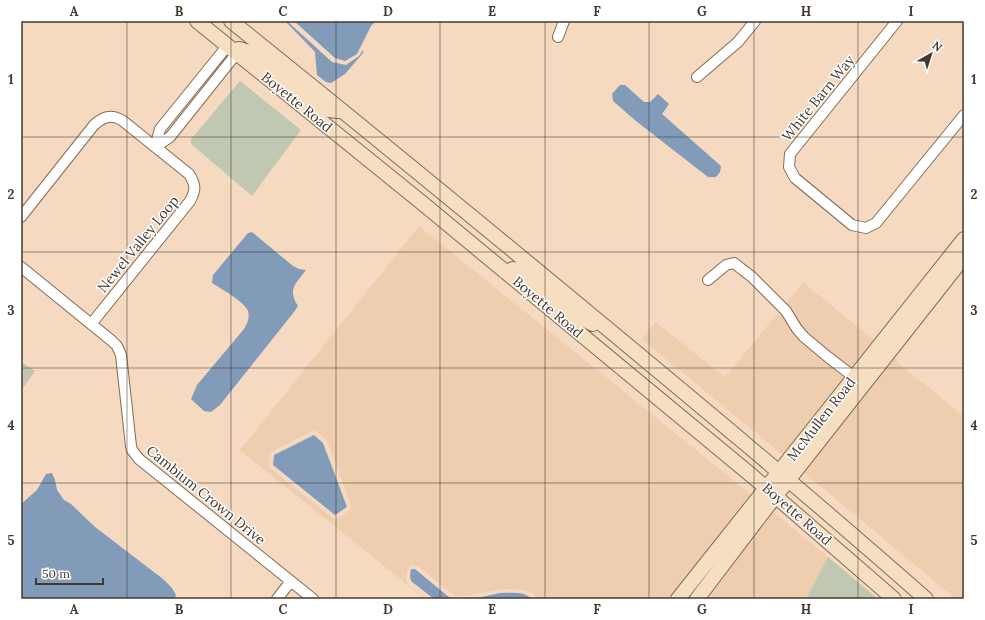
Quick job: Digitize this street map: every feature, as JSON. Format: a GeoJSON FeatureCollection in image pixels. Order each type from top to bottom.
{"type":"FeatureCollection","features":[{"type":"Feature","properties":{"kind":"main road","name":"Boyette Road"},"geometry":{"type":"LineString","coordinates":[[197,21],[421,202],[771,492],[894,599]]}},
{"type":"Feature","properties":{"kind":"main road","name":"Boyette Road"},"geometry":{"type":"LineString","coordinates":[[231,21],[496,236],[846,528],[926,599]]}},
{"type":"Feature","properties":{"kind":"main road"},"geometry":{"type":"LineString","coordinates":[[232,48],[242,49],[266,62],[321,106],[329,110],[342,111]]}},
{"type":"Feature","properties":{"kind":"main road"},"geometry":{"type":"LineString","coordinates":[[496,236],[503,256],[505,272],[512,269],[522,272],[572,314],[589,323],[606,328]]}},
{"type":"Feature","properties":{"kind":"main road","name":"McMullen Road"},"geometry":{"type":"LineString","coordinates":[[784,476],[854,377],[964,239]]}},
{"type":"Feature","properties":{"kind":"main road","name":"McMullen Road"},"geometry":{"type":"LineString","coordinates":[[678,599],[771,492],[964,257]]}},
{"type":"Feature","properties":{"kind":"main road","name":"McMullen Road"},"geometry":{"type":"LineString","coordinates":[[697,599],[771,492]]}},
{"type":"Feature","properties":{"kind":"street"},"geometry":{"type":"LineString","coordinates":[[558,37],[564,21]]}},
{"type":"Feature","properties":{"kind":"street"},"geometry":{"type":"LineString","coordinates":[[697,77],[738,42],[755,21]]}},
{"type":"Feature","properties":{"kind":"street","name":"White Barn Way"},"geometry":{"type":"LineString","coordinates":[[897,21],[790,154],[789,168],[795,178],[852,225],[866,228],[876,223],[964,115]]}},
{"type":"Feature","properties":{"kind":"street"},"geometry":{"type":"LineString","coordinates":[[155,147],[170,137],[232,48]]}},
{"type":"Feature","properties":{"kind":"street","name":"Newel Valley Loop"},"geometry":{"type":"LineString","coordinates":[[21,217],[94,125],[100,120],[112,116],[123,120],[189,174],[195,187],[194,194],[190,201],[92,323]]}},
{"type":"Feature","properties":{"kind":"street"},"geometry":{"type":"LineString","coordinates":[[708,280],[726,265],[734,263],[752,277],[786,311],[804,337],[854,377]]}},
{"type":"Feature","properties":{"kind":"street","name":"Cambium Crown Drive"},"geometry":{"type":"LineString","coordinates":[[21,267],[92,323],[112,341],[119,350],[122,362],[131,446],[135,455],[313,599]]}},
{"type":"Feature","properties":{"kind":"street"},"geometry":{"type":"LineString","coordinates":[[277,599],[291,582]]}},
{"type":"Feature","properties":{"kind":"shaded area"},"geometry":{"type":"Polygon","coordinates":[[[419,226],[753,496],[672,599],[538,599],[532,593],[514,589],[501,589],[466,596],[457,596],[452,594],[418,566],[411,565],[408,568],[406,576],[407,583],[425,599],[240,450],[419,226]],[[312,431],[271,452],[269,455],[269,467],[335,520],[349,511],[351,509],[351,505],[327,441],[316,431],[312,431]]]}},
{"type":"Feature","properties":{"kind":"shaded area"},"geometry":{"type":"Polygon","coordinates":[[[803,282],[876,342],[854,370],[808,333],[801,326],[786,304],[803,282]]]}},
{"type":"Feature","properties":{"kind":"shaded area"},"geometry":{"type":"Polygon","coordinates":[[[779,312],[800,341],[847,379],[785,457],[642,339],[655,322],[725,377],[779,312]]]}},
{"type":"Feature","properties":{"kind":"shaded area"},"geometry":{"type":"Polygon","coordinates":[[[893,356],[896,358],[897,362],[964,416],[964,599],[956,599],[802,471],[893,356]]]}},
{"type":"Feature","properties":{"kind":"shaded area"},"geometry":{"type":"Polygon","coordinates":[[[771,510],[828,557],[806,599],[703,599],[771,510]]]}},
{"type":"Feature","properties":{"kind":"green space"},"geometry":{"type":"Polygon","coordinates":[[[240,81],[301,130],[252,196],[191,144],[191,139],[240,81]]]}},
{"type":"Feature","properties":{"kind":"green space"},"geometry":{"type":"Polygon","coordinates":[[[21,362],[35,371],[21,391],[21,362]]]}},
{"type":"Feature","properties":{"kind":"green space"},"geometry":{"type":"Polygon","coordinates":[[[828,557],[878,599],[806,599],[828,557]]]}},
{"type":"Feature","properties":{"kind":"water"},"geometry":{"type":"Polygon","coordinates":[[[285,21],[287,21],[332,62],[346,65],[359,56],[363,50],[363,53],[345,74],[331,83],[326,82],[317,75],[315,52],[285,21]]]}},
{"type":"Feature","properties":{"kind":"water"},"geometry":{"type":"Polygon","coordinates":[[[294,21],[376,21],[371,26],[357,54],[345,61],[335,58],[294,21]]]}},
{"type":"Feature","properties":{"kind":"water"},"geometry":{"type":"Polygon","coordinates":[[[620,85],[625,85],[644,102],[650,102],[658,94],[669,104],[662,114],[721,166],[720,172],[716,177],[708,177],[636,121],[613,101],[612,94],[620,85]]]}},
{"type":"Feature","properties":{"kind":"water"},"geometry":{"type":"Polygon","coordinates":[[[252,232],[293,266],[306,270],[296,283],[293,291],[293,295],[298,306],[220,405],[211,412],[204,411],[191,399],[197,385],[244,329],[249,316],[246,307],[212,283],[213,275],[248,233],[252,232]]]}},
{"type":"Feature","properties":{"kind":"water"},"geometry":{"type":"Polygon","coordinates":[[[314,435],[323,443],[347,507],[335,515],[273,465],[274,455],[314,435]]]}},
{"type":"Feature","properties":{"kind":"water"},"geometry":{"type":"Polygon","coordinates":[[[52,473],[57,490],[64,500],[71,504],[95,527],[163,579],[172,588],[176,595],[174,599],[21,599],[21,504],[37,490],[46,474],[52,473]]]}},
{"type":"Feature","properties":{"kind":"water"},"geometry":{"type":"Polygon","coordinates":[[[411,569],[415,569],[453,599],[434,599],[411,581],[411,569]]]}},
{"type":"Feature","properties":{"kind":"water"},"geometry":{"type":"Polygon","coordinates":[[[500,593],[521,594],[529,596],[532,599],[472,599],[500,593]]]}}]}
